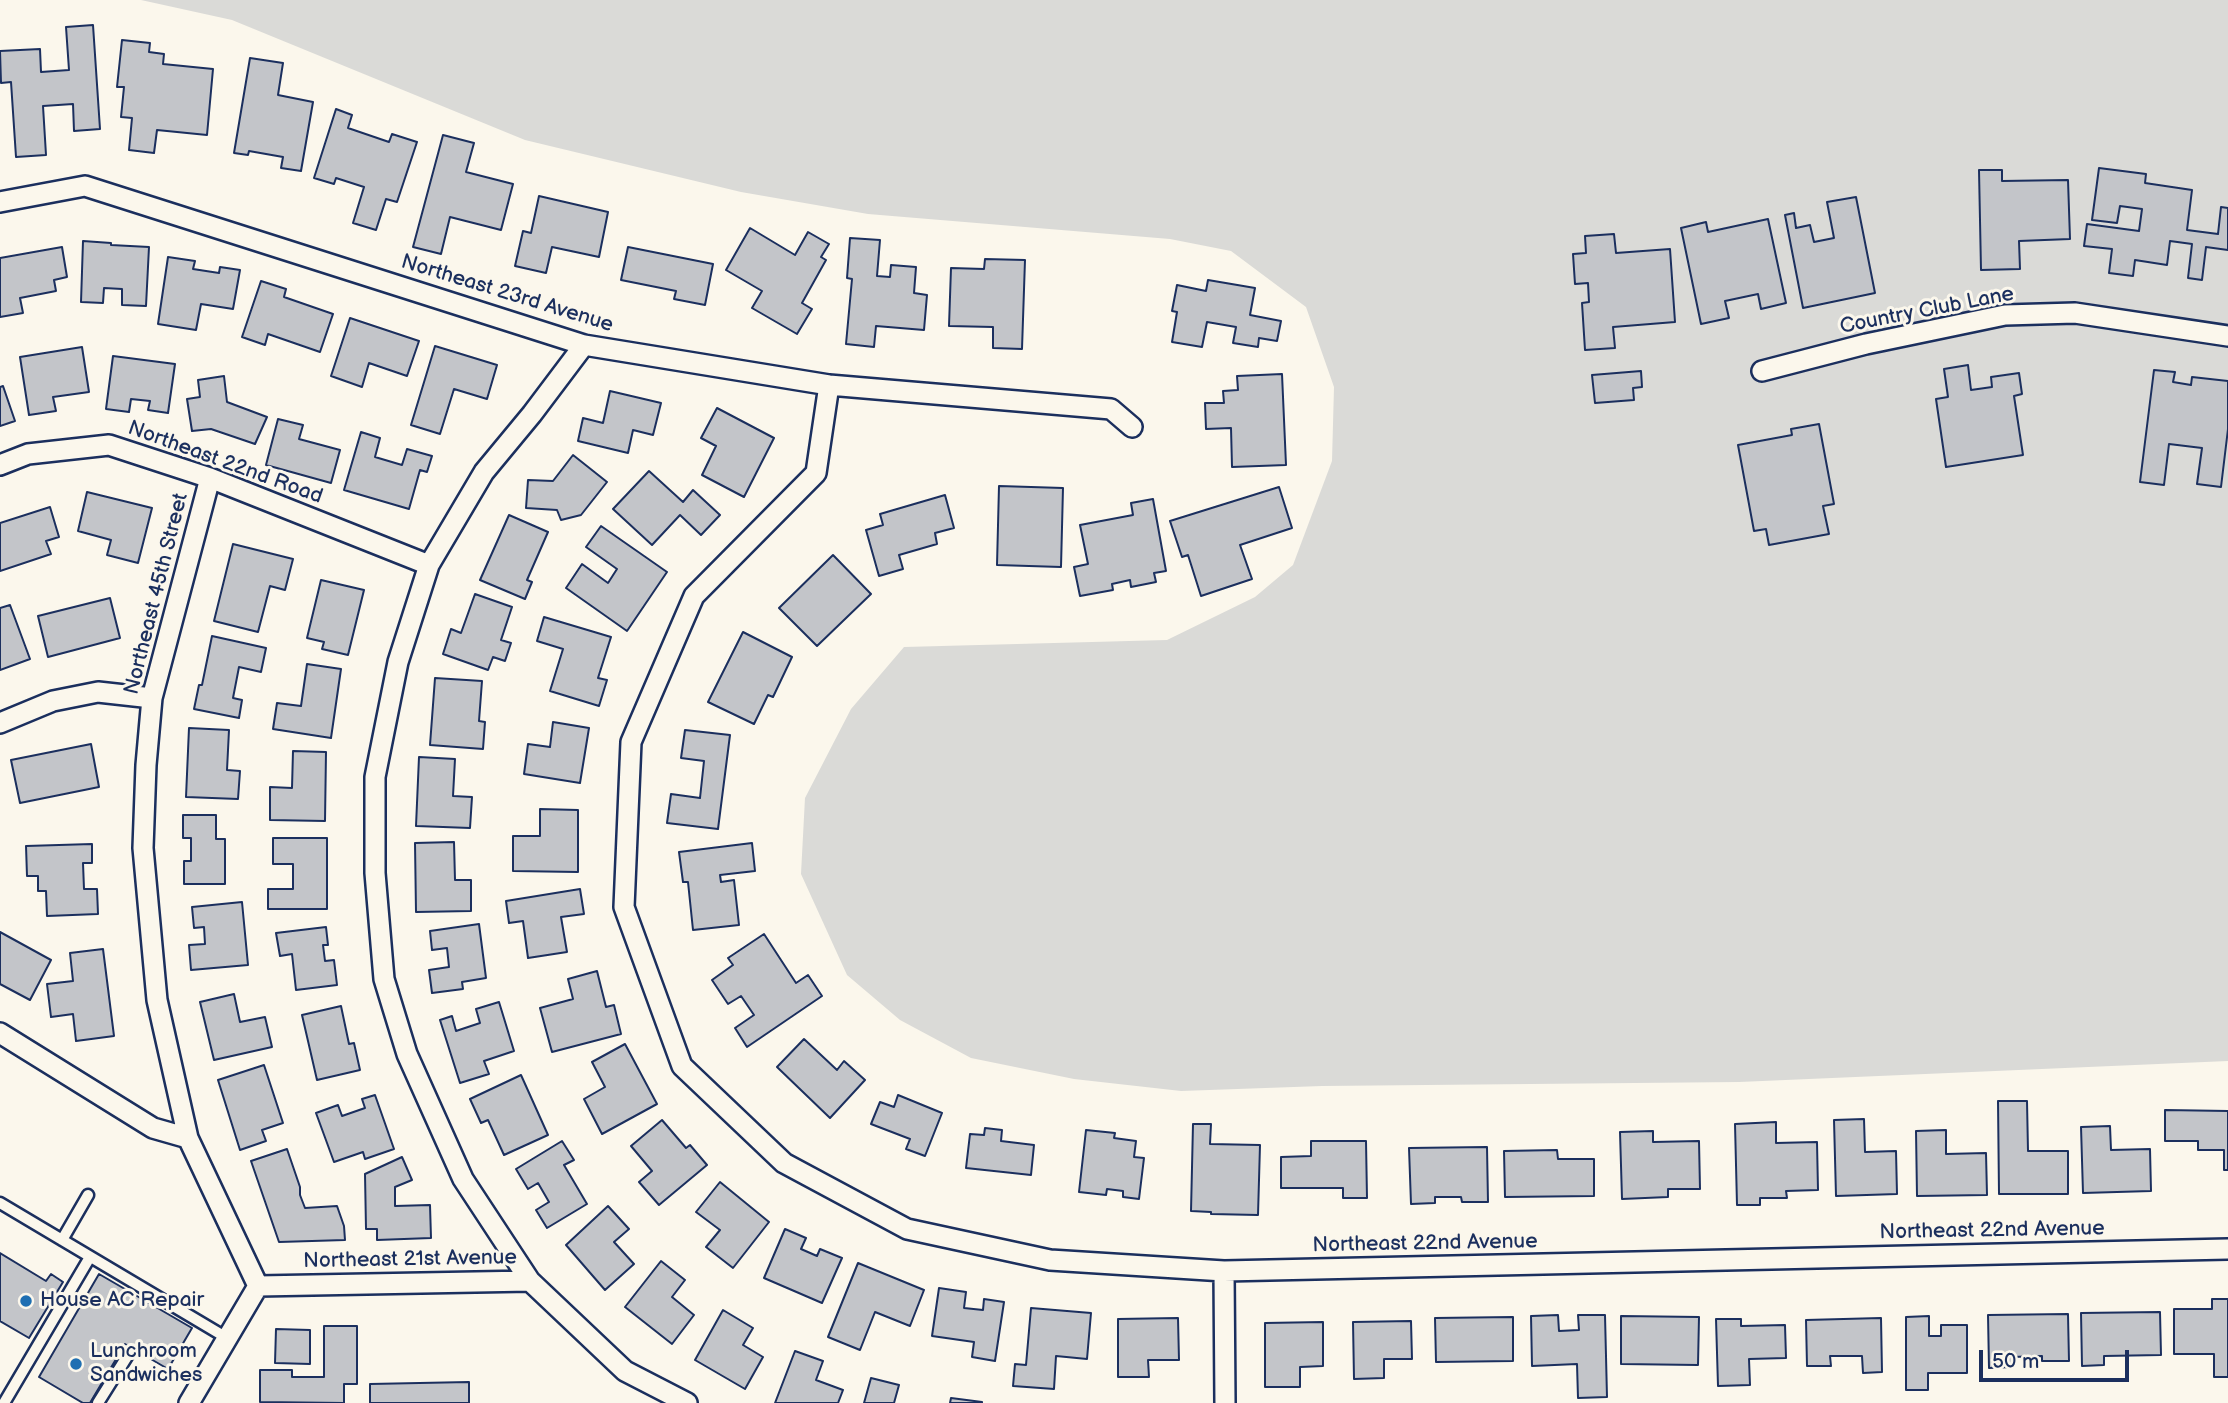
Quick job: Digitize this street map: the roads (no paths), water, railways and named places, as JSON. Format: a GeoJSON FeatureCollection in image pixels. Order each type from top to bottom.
{"type":"FeatureCollection","features":[{"type":"Feature","properties":{"kind":"street","name":"Northeast 23rd Avenue"},"geometry":{"type":"LineString","coordinates":[[0,202],[85,186],[584,345],[829,385],[1111,409],[1132,427]]}},
{"type":"Feature","properties":{"kind":"street","name":"Country Club Lane"},"geometry":{"type":"LineString","coordinates":[[1762,371],[1866,344],[2005,316],[2075,313],[2228,336]]}},
{"type":"Feature","properties":{"kind":"street"},"geometry":{"type":"LineString","coordinates":[[530,1281],[463,1179],[407,1054],[384,979],[375,873],[375,777],[398,662],[429,565],[484,472],[584,345]]}},
{"type":"Feature","properties":{"kind":"street","name":"Northeast 22nd Avenue"},"geometry":{"type":"LineString","coordinates":[[829,385],[816,473],[694,596],[631,742],[624,907],[682,1066],[784,1163],[907,1229],[1050,1261],[1224,1271],[2228,1249]]}},
{"type":"Feature","properties":{"kind":"street","name":"Northeast 22nd Road"},"geometry":{"type":"LineString","coordinates":[[0,465],[28,454],[109,445],[210,478],[429,565]]}},
{"type":"Feature","properties":{"kind":"street","name":"Northeast 45th Street"},"geometry":{"type":"LineString","coordinates":[[210,478],[152,698],[143,848],[157,1000],[188,1138],[258,1286]]}},
{"type":"Feature","properties":{"kind":"street"},"geometry":{"type":"LineString","coordinates":[[0,723],[53,701],[98,692],[152,698]]}},
{"type":"Feature","properties":{"kind":"street"},"geometry":{"type":"LineString","coordinates":[[0,1033],[153,1128],[188,1138]]}},
{"type":"Feature","properties":{"kind":"street"},"geometry":{"type":"LineString","coordinates":[[1224,1271],[1225,1403]]}},
{"type":"Feature","properties":{"kind":"street","name":"Northeast 21st Avenue"},"geometry":{"type":"LineString","coordinates":[[258,1286],[530,1281],[625,1371],[687,1403]]}},
{"type":"Feature","properties":{"kind":"street"},"geometry":{"type":"LineString","coordinates":[[189,1403],[258,1286]]}},
{"type":"Feature","properties":{"kind":"lane"},"geometry":{"type":"LineString","coordinates":[[62,1240],[88,1195]]}},
{"type":"Feature","properties":{"kind":"lane"},"geometry":{"type":"LineString","coordinates":[[0,1203],[227,1338]]}},
{"type":"Feature","properties":{"kind":"lane"},"geometry":{"type":"LineString","coordinates":[[4,1403],[90,1257]]}},
{"type":"Feature","properties":{"kind":"lane"},"geometry":{"type":"LineString","coordinates":[[98,1403],[128,1355]]}},
{"type":"Feature","properties":{"kind":"place","name":"House AC Repair"},"geometry":{"type":"Point","coordinates":[26,1301]}},
{"type":"Feature","properties":{"kind":"place","name":"Lunchroom Sandwiches"},"geometry":{"type":"Point","coordinates":[76,1364]}}]}
